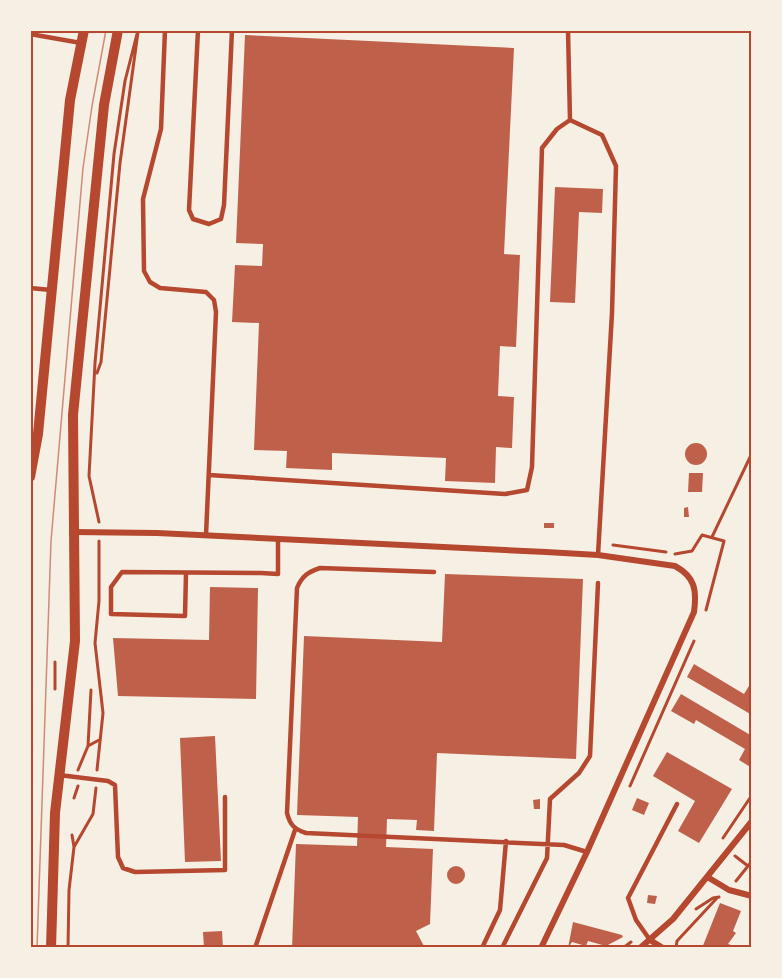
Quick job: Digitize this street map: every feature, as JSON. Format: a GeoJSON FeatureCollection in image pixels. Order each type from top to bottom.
{"type":"FeatureCollection","features":[{"type":"Feature","properties":{"kind":"street"},"geometry":{"type":"LineString","coordinates":[[30,477],[38,434],[70,100],[84,30]]}},
{"type":"Feature","properties":{"kind":"street"},"geometry":{"type":"LineString","coordinates":[[51,948],[59,775],[75,640],[72,532],[74,404],[104,105],[118,30]]}},
{"type":"Feature","properties":{"kind":"street"},"geometry":{"type":"LineString","coordinates":[[72,532],[206,535],[598,555],[675,566],[692,579],[696,599],[693,613],[587,852],[541,948]]}},
{"type":"Feature","properties":{"kind":"street"},"geometry":{"type":"LineString","coordinates":[[640,948],[673,920],[709,878],[752,821]]}},
{"type":"Feature","properties":{"kind":"street"},"geometry":{"type":"LineString","coordinates":[[709,878],[729,890],[752,896]]}},
{"type":"Feature","properties":{"kind":"street"},"geometry":{"type":"LineString","coordinates":[[650,940],[663,948]]}},
{"type":"Feature","properties":{"kind":"lane"},"geometry":{"type":"LineString","coordinates":[[165,30],[160,129],[144,199],[144,271],[150,282],[160,288],[206,292],[214,300],[216,312],[206,535]]}},
{"type":"Feature","properties":{"kind":"lane"},"geometry":{"type":"LineString","coordinates":[[198,30],[189,210],[193,219],[209,224],[221,219],[224,205],[232,30]]}},
{"type":"Feature","properties":{"kind":"lane"},"geometry":{"type":"LineString","coordinates":[[568,30],[570,120]]}},
{"type":"Feature","properties":{"kind":"lane"},"geometry":{"type":"LineString","coordinates":[[30,34],[81,43]]}},
{"type":"Feature","properties":{"kind":"lane"},"geometry":{"type":"LineString","coordinates":[[209,475],[505,494],[527,490],[532,467],[542,148],[557,129],[570,120]]}},
{"type":"Feature","properties":{"kind":"lane"},"geometry":{"type":"LineString","coordinates":[[570,120],[602,135],[616,166],[612,313],[598,555]]}},
{"type":"Feature","properties":{"kind":"lane"},"geometry":{"type":"LineString","coordinates":[[30,288],[51,290]]}},
{"type":"Feature","properties":{"kind":"lane"},"geometry":{"type":"LineString","coordinates":[[186,573],[185,616],[111,614],[111,587],[122,572],[278,574],[278,539]]}},
{"type":"Feature","properties":{"kind":"lane"},"geometry":{"type":"LineString","coordinates":[[255,948],[295,830],[286,813],[297,588],[301,579],[309,572],[320,568],[434,572]]}},
{"type":"Feature","properties":{"kind":"lane"},"geometry":{"type":"LineString","coordinates":[[502,948],[547,858],[550,798],[579,773],[590,756],[598,583]]}},
{"type":"Feature","properties":{"kind":"lane"},"geometry":{"type":"LineString","coordinates":[[59,775],[114,784],[117,793],[118,857],[123,868],[135,872],[225,870],[225,797]]}},
{"type":"Feature","properties":{"kind":"lane"},"geometry":{"type":"LineString","coordinates":[[650,940],[636,920],[628,898],[677,804]]}},
{"type":"Feature","properties":{"kind":"lane"},"geometry":{"type":"LineString","coordinates":[[295,830],[306,833],[564,845],[587,852]]}},
{"type":"Feature","properties":{"kind":"lane"},"geometry":{"type":"LineString","coordinates":[[482,948],[500,910],[506,841]]}},
{"type":"Feature","properties":{"kind":"path"},"geometry":{"type":"LineString","coordinates":[[96,378],[101,362],[120,163],[138,30]]}},
{"type":"Feature","properties":{"kind":"path"},"geometry":{"type":"LineString","coordinates":[[74,847],[93,813],[103,704],[95,643],[99,592],[99,513],[89,476],[95,363],[114,153],[125,81],[138,30]]}},
{"type":"Feature","properties":{"kind":"path"},"geometry":{"type":"LineString","coordinates":[[712,537],[752,453]]}},
{"type":"Feature","properties":{"kind":"path"},"geometry":{"type":"LineString","coordinates":[[598,544],[680,555],[696,547],[702,535],[724,541],[704,617]]}},
{"type":"Feature","properties":{"kind":"path"},"geometry":{"type":"LineString","coordinates":[[627,793],[696,636]]}},
{"type":"Feature","properties":{"kind":"path"},"geometry":{"type":"LineString","coordinates":[[55,662],[55,689]]}},
{"type":"Feature","properties":{"kind":"path"},"geometry":{"type":"LineString","coordinates":[[91,690],[88,746],[100,739]]}},
{"type":"Feature","properties":{"kind":"path"},"geometry":{"type":"LineString","coordinates":[[719,844],[752,795]]}},
{"type":"Feature","properties":{"kind":"path"},"geometry":{"type":"LineString","coordinates":[[68,948],[69,890],[74,847],[72,835]]}},
{"type":"Feature","properties":{"kind":"path"},"geometry":{"type":"LineString","coordinates":[[748,866],[752,861]]}},
{"type":"Feature","properties":{"kind":"path"},"geometry":{"type":"LineString","coordinates":[[675,948],[677,941],[718,897]]}},
{"type":"Feature","properties":{"kind":"building"},"geometry":{"type":"Polygon","coordinates":[[[245,35],[514,48],[504,254],[520,255],[516,347],[500,346],[498,396],[514,397],[512,448],[496,447],[495,483],[445,481],[446,458],[332,453],[332,470],[286,468],[287,451],[254,450],[259,323],[232,322],[235,265],[262,266],[263,244],[236,243],[245,35]]]}},
{"type":"Feature","properties":{"kind":"building"},"geometry":{"type":"Polygon","coordinates":[[[555,187],[603,189],[602,213],[579,212],[575,303],[550,302],[555,187]]]}},
{"type":"Feature","properties":{"kind":"building"},"geometry":{"type":"Polygon","coordinates":[[[696,443],[704,446],[707,454],[704,462],[696,465],[688,462],[685,454],[688,446],[696,443]]]}},
{"type":"Feature","properties":{"kind":"building"},"geometry":{"type":"Polygon","coordinates":[[[689,473],[703,473],[702,492],[688,492],[689,473]]]}},
{"type":"Feature","properties":{"kind":"building"},"geometry":{"type":"Polygon","coordinates":[[[688,507],[689,517],[684,517],[684,508],[688,507]]]}},
{"type":"Feature","properties":{"kind":"building"},"geometry":{"type":"Polygon","coordinates":[[[544,523],[554,523],[554,528],[544,528],[544,523]]]}},
{"type":"Feature","properties":{"kind":"building"},"geometry":{"type":"Polygon","coordinates":[[[445,574],[583,579],[576,759],[437,753],[434,831],[416,830],[417,820],[387,819],[386,847],[433,849],[430,924],[416,931],[425,948],[292,948],[296,844],[357,846],[358,817],[297,815],[304,636],[442,642],[445,574]]]}},
{"type":"Feature","properties":{"kind":"building"},"geometry":{"type":"Polygon","coordinates":[[[210,587],[258,588],[256,699],[118,696],[113,638],[209,640],[210,587]]]}},
{"type":"Feature","properties":{"kind":"building"},"geometry":{"type":"Polygon","coordinates":[[[694,664],[744,694],[752,681],[752,715],[687,677],[694,664]]]}},
{"type":"Feature","properties":{"kind":"building"},"geometry":{"type":"Polygon","coordinates":[[[681,694],[752,736],[752,768],[739,760],[745,749],[696,720],[694,724],[671,711],[681,694]]]}},
{"type":"Feature","properties":{"kind":"building"},"geometry":{"type":"Polygon","coordinates":[[[215,736],[221,861],[185,862],[180,738],[215,736]]]}},
{"type":"Feature","properties":{"kind":"building"},"geometry":{"type":"Polygon","coordinates":[[[667,752],[732,789],[699,843],[678,831],[695,801],[653,776],[667,752]]]}},
{"type":"Feature","properties":{"kind":"building"},"geometry":{"type":"Polygon","coordinates":[[[637,798],[649,803],[644,815],[632,810],[637,798]]]}},
{"type":"Feature","properties":{"kind":"building"},"geometry":{"type":"Polygon","coordinates":[[[540,799],[540,809],[534,809],[533,800],[540,799]]]}},
{"type":"Feature","properties":{"kind":"building"},"geometry":{"type":"Polygon","coordinates":[[[452,866],[460,866],[465,871],[463,882],[452,884],[447,879],[447,871],[452,866]]]}},
{"type":"Feature","properties":{"kind":"building"},"geometry":{"type":"Polygon","coordinates":[[[648,895],[657,896],[655,904],[647,903],[648,895]]]}},
{"type":"Feature","properties":{"kind":"building"},"geometry":{"type":"Polygon","coordinates":[[[720,903],[741,911],[733,931],[736,933],[728,944],[740,948],[702,948],[720,903]]]}},
{"type":"Feature","properties":{"kind":"building"},"geometry":{"type":"Polygon","coordinates":[[[573,922],[623,937],[606,946],[588,941],[586,946],[572,942],[568,948],[573,922]]]}},
{"type":"Feature","properties":{"kind":"building"},"geometry":{"type":"Polygon","coordinates":[[[222,931],[223,948],[204,948],[203,932],[222,931]]]}},
{"type":"Feature","properties":{"kind":"tram line"},"geometry":{"type":"LineString","coordinates":[[37,948],[51,541],[83,168],[106,30]]}}]}
